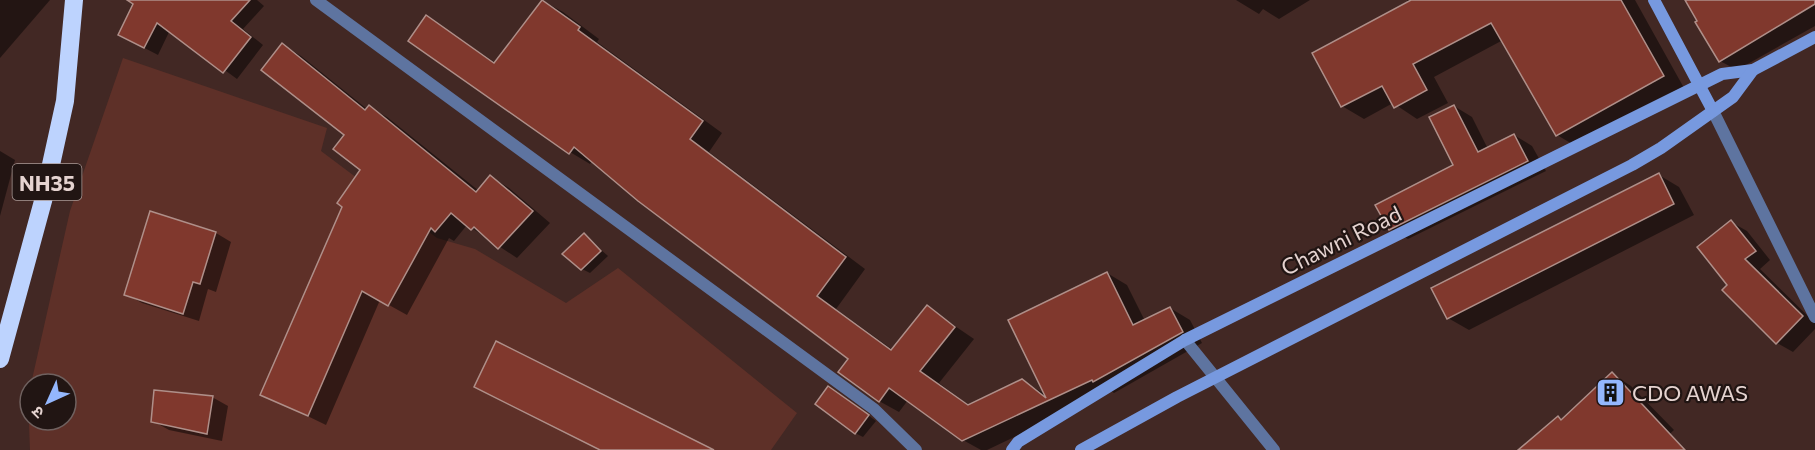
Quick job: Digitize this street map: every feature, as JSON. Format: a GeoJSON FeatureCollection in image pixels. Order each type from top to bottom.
{"type":"FeatureCollection","features":[{"type":"Feature","properties":{"kind":"highway","name":"NH35"},"geometry":{"type":"LineString","coordinates":[[0,359],[43,201],[65,101],[74,0]]}},
{"type":"Feature","properties":{"kind":"street"},"geometry":{"type":"LineString","coordinates":[[316,0],[874,409],[916,450]]}},
{"type":"Feature","properties":{"kind":"street"},"geometry":{"type":"LineString","coordinates":[[1654,0],[1713,111],[1815,317]]}},
{"type":"Feature","properties":{"kind":"street"},"geometry":{"type":"LineString","coordinates":[[1081,450],[1217,377],[1632,165],[1733,97],[1753,70],[1815,37]]}},
{"type":"Feature","properties":{"kind":"street","name":"Chawni Road"},"geometry":{"type":"LineString","coordinates":[[1012,450],[1018,442],[1185,340],[1722,74],[1753,70]]}},
{"type":"Feature","properties":{"kind":"street"},"geometry":{"type":"LineString","coordinates":[[1185,340],[1274,450]]}},
{"type":"Feature","properties":{"kind":"shaded area"},"geometry":{"type":"Polygon","coordinates":[[[123,58],[327,128],[321,151],[437,238],[475,249],[566,303],[618,268],[797,413],[771,450],[30,450],[29,432],[78,432],[78,372],[34,372],[70,211],[123,58]]]}},
{"type":"Feature","properties":{"kind":"building"},"geometry":{"type":"Polygon","coordinates":[[[127,0],[250,0],[231,21],[251,37],[223,73],[157,23],[144,48],[118,35],[133,4],[127,0]]]}},
{"type":"Feature","properties":{"kind":"building"},"geometry":{"type":"Polygon","coordinates":[[[542,0],[580,27],[578,30],[703,121],[690,139],[846,257],[817,296],[891,350],[927,305],[955,327],[920,371],[968,405],[1022,379],[1046,398],[1008,320],[1107,272],[1133,325],[1170,307],[1183,332],[1093,382],[1092,380],[962,441],[889,388],[879,402],[838,372],[848,359],[638,201],[574,147],[569,154],[408,41],[426,15],[494,63],[542,0]]]}},
{"type":"Feature","properties":{"kind":"building"},"geometry":{"type":"Polygon","coordinates":[[[1411,0],[1621,0],[1664,76],[1556,136],[1491,23],[1413,64],[1427,90],[1394,108],[1382,86],[1341,107],[1312,53],[1411,0]]]}},
{"type":"Feature","properties":{"kind":"building"},"geometry":{"type":"Polygon","coordinates":[[[1685,0],[1815,0],[1815,4],[1719,62],[1695,22],[1697,21],[1685,0]]]}},
{"type":"Feature","properties":{"kind":"building"},"geometry":{"type":"Polygon","coordinates":[[[282,43],[365,110],[369,105],[476,192],[490,175],[533,211],[498,249],[474,227],[471,230],[451,213],[435,232],[431,228],[388,306],[362,291],[308,416],[260,395],[342,207],[337,203],[360,170],[333,149],[344,135],[261,70],[282,43]]]}},
{"type":"Feature","properties":{"kind":"building"},"geometry":{"type":"Polygon","coordinates":[[[1454,105],[1478,152],[1514,134],[1528,161],[1389,230],[1375,205],[1453,165],[1429,117],[1454,105]]]}},
{"type":"Feature","properties":{"kind":"building"},"geometry":{"type":"Polygon","coordinates":[[[1659,173],[1674,204],[1447,319],[1431,288],[1659,173]]]}},
{"type":"Feature","properties":{"kind":"building"},"geometry":{"type":"Polygon","coordinates":[[[150,211],[216,232],[200,284],[193,282],[183,314],[124,295],[150,211]]]}},
{"type":"Feature","properties":{"kind":"building"},"geometry":{"type":"Polygon","coordinates":[[[1731,220],[1756,251],[1745,259],[1803,316],[1776,344],[1722,290],[1727,285],[1697,247],[1731,220]]]}},
{"type":"Feature","properties":{"kind":"building"},"geometry":{"type":"Polygon","coordinates":[[[584,233],[601,251],[581,270],[562,254],[584,233]]]}},
{"type":"Feature","properties":{"kind":"building"},"geometry":{"type":"Polygon","coordinates":[[[496,341],[714,450],[600,450],[474,387],[496,341]]]}},
{"type":"Feature","properties":{"kind":"building"},"geometry":{"type":"Polygon","coordinates":[[[1612,372],[1685,450],[1518,450],[1558,416],[1561,420],[1612,372]]]}},
{"type":"Feature","properties":{"kind":"building"},"geometry":{"type":"Polygon","coordinates":[[[828,386],[869,415],[855,434],[815,404],[828,386]]]}},
{"type":"Feature","properties":{"kind":"building"},"geometry":{"type":"Polygon","coordinates":[[[154,390],[213,396],[207,434],[151,422],[154,390]]]}},
{"type":"Feature","properties":{"kind":"place","name":"CDO AWAS"},"geometry":{"type":"Point","coordinates":[1611,392]}}]}
